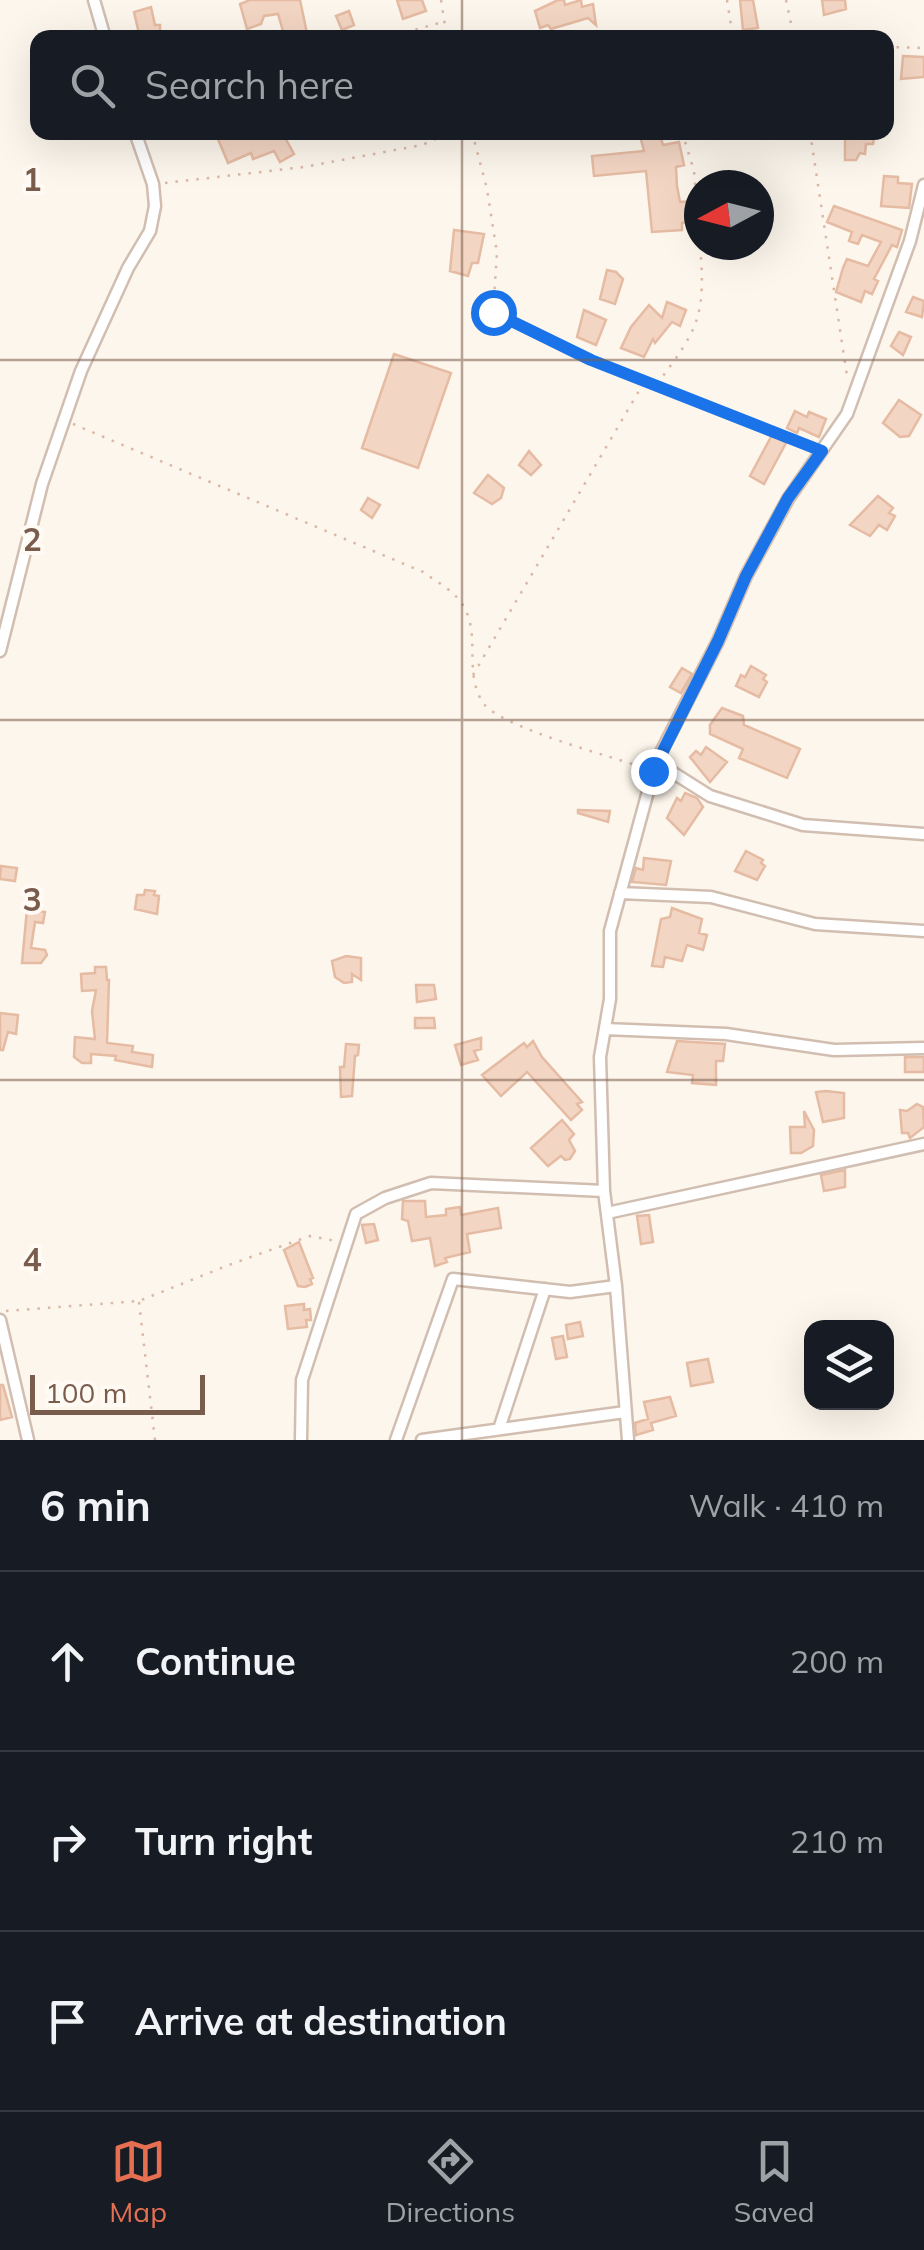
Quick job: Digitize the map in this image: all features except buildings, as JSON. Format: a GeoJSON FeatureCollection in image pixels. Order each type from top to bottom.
{"type":"FeatureCollection","features":[{"type":"Feature","properties":{"kind":"street"},"geometry":{"type":"LineString","coordinates":[[94,0],[103,30]]}},
{"type":"Feature","properties":{"kind":"street"},"geometry":{"type":"LineString","coordinates":[[0,651],[42,484],[64,420],[106,313],[150,231],[154,184],[138,140]]}},
{"type":"Feature","properties":{"kind":"street"},"geometry":{"type":"LineString","coordinates":[[628,1440],[604,1191],[600,1057],[610,999],[610,931],[654,766],[788,498],[847,414],[910,242],[924,185]]}},
{"type":"Feature","properties":{"kind":"street"},"geometry":{"type":"LineString","coordinates":[[654,766],[710,796],[804,825],[924,834]]}},
{"type":"Feature","properties":{"kind":"street"},"geometry":{"type":"LineString","coordinates":[[620,893],[711,898],[815,924],[924,931]]}},
{"type":"Feature","properties":{"kind":"street"},"geometry":{"type":"LineString","coordinates":[[605,1029],[726,1034],[834,1050],[924,1048]]}},
{"type":"Feature","properties":{"kind":"street"},"geometry":{"type":"LineString","coordinates":[[607,1213],[924,1144]]}},
{"type":"Feature","properties":{"kind":"street"},"geometry":{"type":"LineString","coordinates":[[300,1440],[302,1380],[356,1214],[385,1198],[431,1183],[604,1191]]}},
{"type":"Feature","properties":{"kind":"street"},"geometry":{"type":"LineString","coordinates":[[396,1440],[453,1279],[570,1292],[616,1286]]}},
{"type":"Feature","properties":{"kind":"street"},"geometry":{"type":"LineString","coordinates":[[499,1429],[544,1289]]}},
{"type":"Feature","properties":{"kind":"street"},"geometry":{"type":"LineString","coordinates":[[0,1320],[28,1440]]}},
{"type":"Feature","properties":{"kind":"street"},"geometry":{"type":"LineString","coordinates":[[422,1440],[625,1412]]}},
{"type":"Feature","properties":{"kind":"path"},"geometry":{"type":"LineString","coordinates":[[441,0],[444,30]]}},
{"type":"Feature","properties":{"kind":"path"},"geometry":{"type":"LineString","coordinates":[[726,0],[732,30]]}},
{"type":"Feature","properties":{"kind":"path"},"geometry":{"type":"LineString","coordinates":[[786,0],[792,30]]}},
{"type":"Feature","properties":{"kind":"path"},"geometry":{"type":"LineString","coordinates":[[414,30],[443,22]]}},
{"type":"Feature","properties":{"kind":"path"},"geometry":{"type":"LineString","coordinates":[[894,48],[924,48]]}},
{"type":"Feature","properties":{"kind":"path"},"geometry":{"type":"LineString","coordinates":[[154,184],[304,167],[434,140]]}},
{"type":"Feature","properties":{"kind":"path"},"geometry":{"type":"LineString","coordinates":[[474,140],[497,253],[493,312],[591,360],[822,451]]}},
{"type":"Feature","properties":{"kind":"path"},"geometry":{"type":"LineString","coordinates":[[685,140],[694,170]]}},
{"type":"Feature","properties":{"kind":"path"},"geometry":{"type":"LineString","coordinates":[[811,140],[840,343],[852,397]]}},
{"type":"Feature","properties":{"kind":"path"},"geometry":{"type":"LineString","coordinates":[[656,385],[696,323],[704,297],[701,260]]}},
{"type":"Feature","properties":{"kind":"path"},"geometry":{"type":"LineString","coordinates":[[472,676],[645,381]]}},
{"type":"Feature","properties":{"kind":"path"},"geometry":{"type":"LineString","coordinates":[[64,420],[423,572],[463,604],[469,620],[472,676],[485,705],[497,715],[557,739],[654,766]]}},
{"type":"Feature","properties":{"kind":"path"},"geometry":{"type":"LineString","coordinates":[[0,1312],[139,1302],[234,1262],[310,1236],[347,1243]]}},
{"type":"Feature","properties":{"kind":"path"},"geometry":{"type":"LineString","coordinates":[[139,1302],[155,1440]]}},
{"type":"Feature","properties":{"kind":"route"},"geometry":{"type":"LineString","coordinates":[[493,312],[591,360],[822,451],[788,498],[746,576],[653,771]]}}]}
